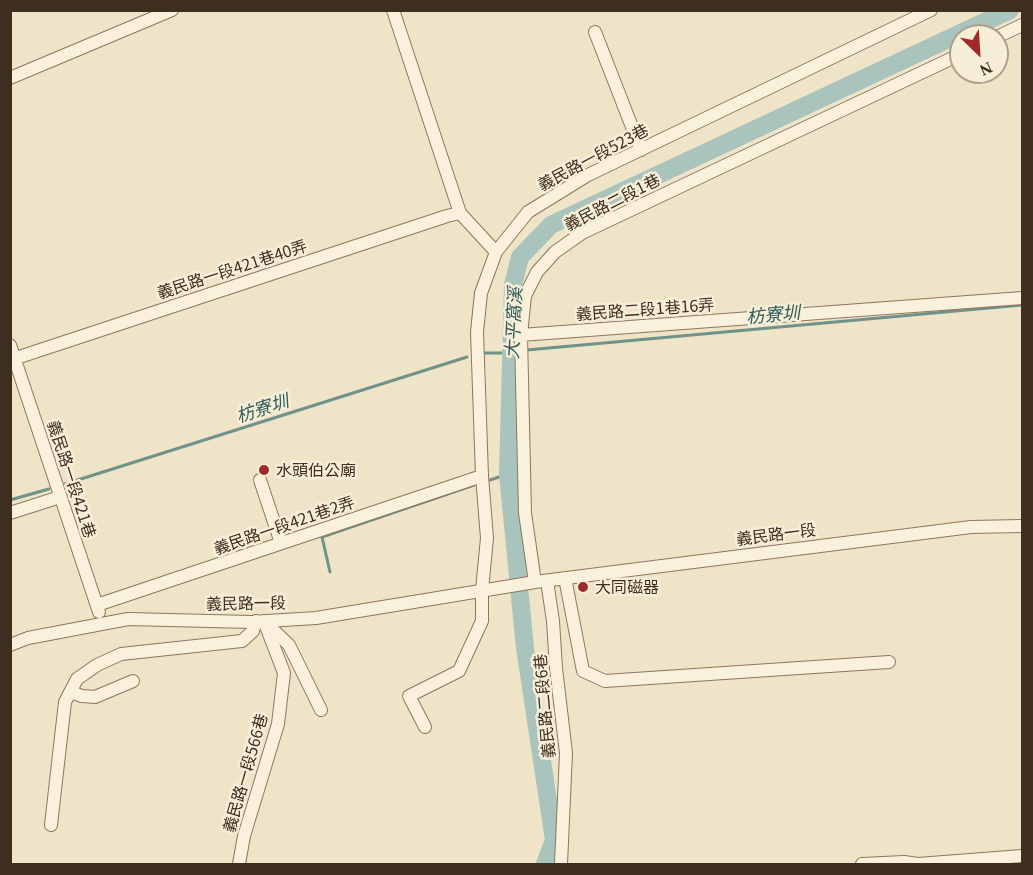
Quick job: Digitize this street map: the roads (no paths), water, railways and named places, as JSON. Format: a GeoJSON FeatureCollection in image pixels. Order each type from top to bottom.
{"type":"FeatureCollection","features":[{"type":"Feature","properties":{"kind":"street"},"geometry":{"type":"LineString","coordinates":[[10,78],[172,10]]}},
{"type":"Feature","properties":{"kind":"street"},"geometry":{"type":"LineString","coordinates":[[393,10],[460,213],[496,252]]}},
{"type":"Feature","properties":{"kind":"street","name":"義民路一段523巷"},"geometry":{"type":"LineString","coordinates":[[425,727],[409,696],[459,671],[482,621],[482,590],[487,538],[482,476],[477,332],[481,293],[496,252],[528,212],[588,175],[931,10]]}},
{"type":"Feature","properties":{"kind":"street"},"geometry":{"type":"LineString","coordinates":[[1009,31],[1023,25]]}},
{"type":"Feature","properties":{"kind":"street"},"geometry":{"type":"LineString","coordinates":[[594,32],[641,150]]}},
{"type":"Feature","properties":{"kind":"street","name":"義民路二段1巷"},"geometry":{"type":"LineString","coordinates":[[541,581],[525,513],[521,335],[525,296],[537,272],[555,252],[582,233],[949,60]]}},
{"type":"Feature","properties":{"kind":"street","name":"義民路一段421巷40弄"},"geometry":{"type":"LineString","coordinates":[[13,359],[460,213]]}},
{"type":"Feature","properties":{"kind":"street","name":"義民路二段1巷16弄"},"geometry":{"type":"LineString","coordinates":[[521,335],[1023,298]]}},
{"type":"Feature","properties":{"kind":"street","name":"義民路一段421巷"},"geometry":{"type":"LineString","coordinates":[[10,345],[103,623]]}},
{"type":"Feature","properties":{"kind":"street","name":"義民路一段421巷2弄"},"geometry":{"type":"LineString","coordinates":[[97,605],[482,476]]}},
{"type":"Feature","properties":{"kind":"street"},"geometry":{"type":"LineString","coordinates":[[260,480],[281,543]]}},
{"type":"Feature","properties":{"kind":"street"},"geometry":{"type":"LineString","coordinates":[[10,513],[60,497]]}},
{"type":"Feature","properties":{"kind":"street","name":"義民路一段"},"geometry":{"type":"LineString","coordinates":[[10,645],[28,638],[128,619],[260,621],[316,618],[541,581],[971,526],[1023,526]]}},
{"type":"Feature","properties":{"kind":"street"},"geometry":{"type":"LineString","coordinates":[[566,578],[584,671],[605,681],[889,662]]}},
{"type":"Feature","properties":{"kind":"street","name":"義民路二段6巷"},"geometry":{"type":"LineString","coordinates":[[541,581],[553,621],[566,753],[561,864]]}},
{"type":"Feature","properties":{"kind":"street"},"geometry":{"type":"LineString","coordinates":[[51,825],[65,702],[77,679],[97,665],[121,654],[242,640],[260,621],[289,645],[321,710]]}},
{"type":"Feature","properties":{"kind":"street","name":"義民路一段566巷"},"geometry":{"type":"LineString","coordinates":[[239,864],[244,836],[278,724],[284,673],[260,621]]}},
{"type":"Feature","properties":{"kind":"street"},"geometry":{"type":"LineString","coordinates":[[70,692],[82,696],[95,696],[132,681]]}},
{"type":"Feature","properties":{"kind":"street"},"geometry":{"type":"LineString","coordinates":[[862,864],[904,862],[918,864],[1023,856]]}},
{"type":"Feature","properties":{"kind":"waterway","name":"大平窩溪"},"geometry":{"type":"LineString","coordinates":[[545,864],[554,840],[525,648],[508,474],[513,285],[520,257],[551,225],[1010,10]]}},
{"type":"Feature","properties":{"kind":"waterway","name":"枋寮圳"},"geometry":{"type":"LineString","coordinates":[[527,350],[1022,305]]}},
{"type":"Feature","properties":{"kind":"waterway"},"geometry":{"type":"LineString","coordinates":[[483,353],[511,353]]}},
{"type":"Feature","properties":{"kind":"waterway","name":"枋寮圳"},"geometry":{"type":"LineString","coordinates":[[65,484],[467,357]]}},
{"type":"Feature","properties":{"kind":"waterway"},"geometry":{"type":"LineString","coordinates":[[490,480],[508,474]]}},
{"type":"Feature","properties":{"kind":"waterway"},"geometry":{"type":"LineString","coordinates":[[330,572],[322,537],[474,485]]}},
{"type":"Feature","properties":{"kind":"waterway","name":"枋寮圳"},"geometry":{"type":"LineString","coordinates":[[10,500],[49,489]]}},
{"type":"Feature","properties":{"kind":"place","name":"水頭伯公廟"},"geometry":{"type":"Point","coordinates":[264,470]}},
{"type":"Feature","properties":{"kind":"place","name":"大同磁器"},"geometry":{"type":"Point","coordinates":[583,587]}}]}
